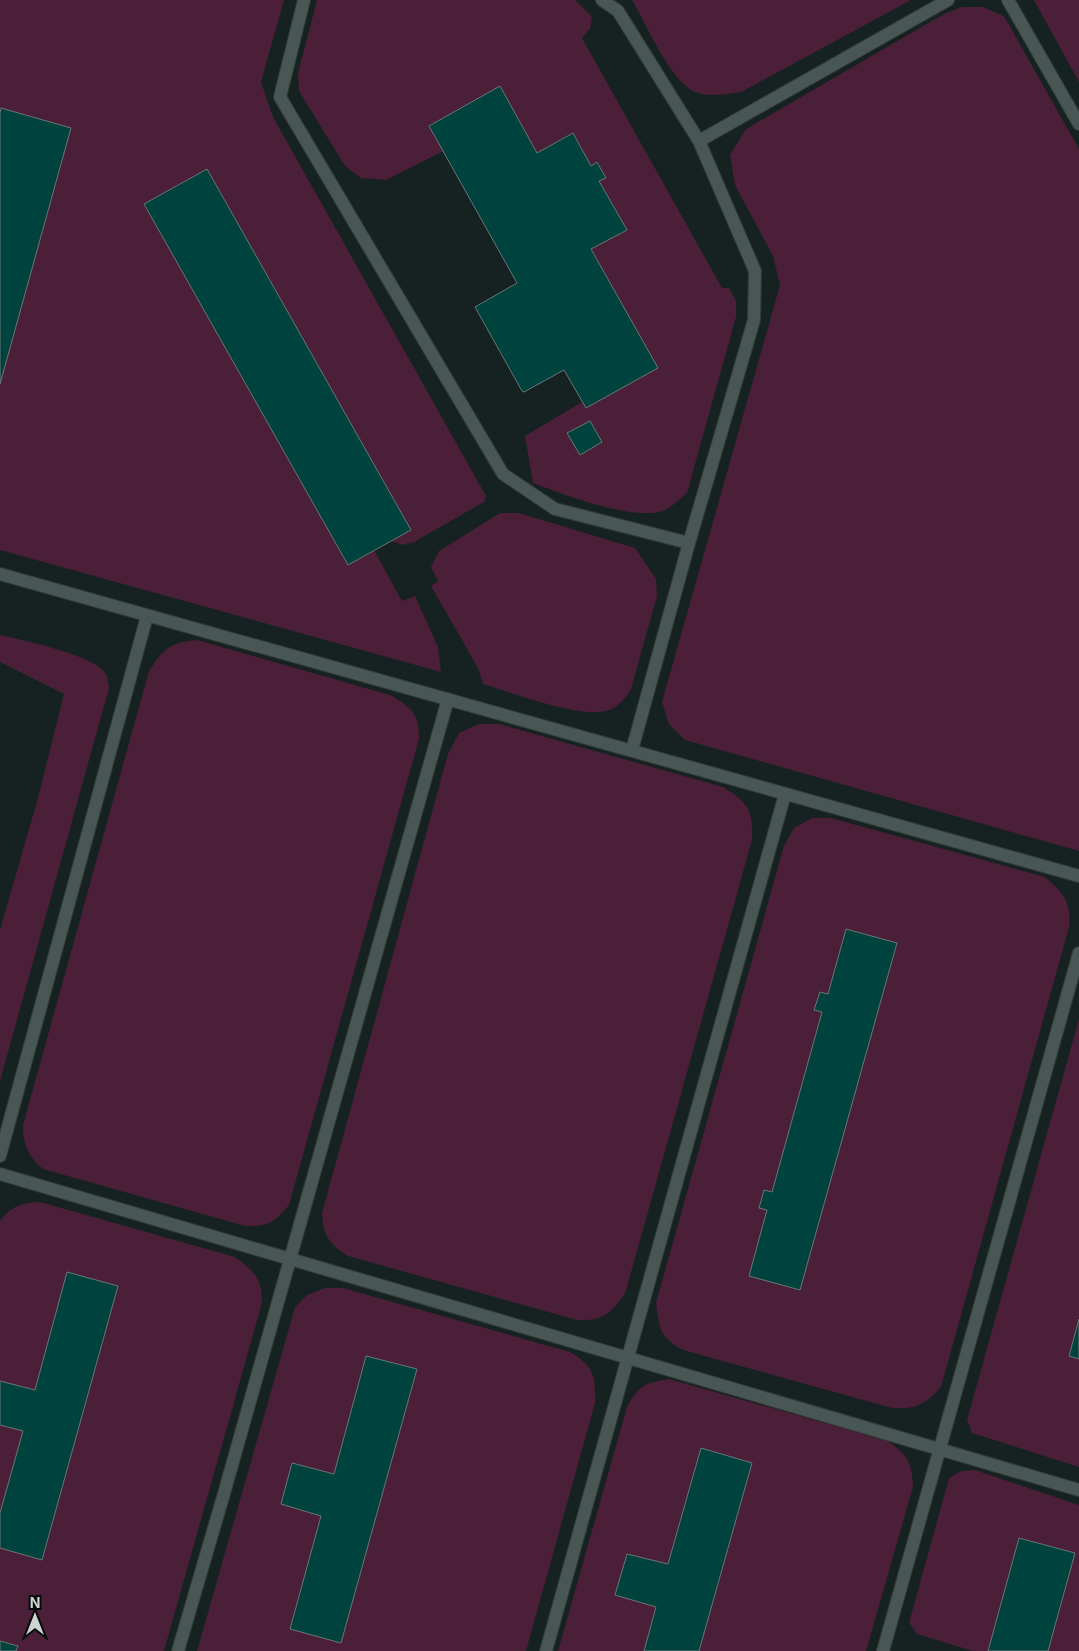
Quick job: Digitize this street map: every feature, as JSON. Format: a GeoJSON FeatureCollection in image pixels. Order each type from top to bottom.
{"type":"FeatureCollection","features":[{"type":"Feature","properties":{"kind":"lane"},"geometry":{"type":"LineString","coordinates":[[304,0],[280,97],[503,474],[554,509],[689,543]]}},
{"type":"Feature","properties":{"kind":"lane"},"geometry":{"type":"LineString","coordinates":[[602,0],[618,11],[699,141],[755,270],[754,320],[689,543],[632,750]]}},
{"type":"Feature","properties":{"kind":"lane"},"geometry":{"type":"LineString","coordinates":[[699,141],[948,0]]}},
{"type":"Feature","properties":{"kind":"lane"},"geometry":{"type":"LineString","coordinates":[[1008,0],[1079,124]]}},
{"type":"Feature","properties":{"kind":"lane"},"geometry":{"type":"LineString","coordinates":[[0,574],[1079,876]]}},
{"type":"Feature","properties":{"kind":"lane"},"geometry":{"type":"LineString","coordinates":[[0,1156],[147,616]]}},
{"type":"Feature","properties":{"kind":"lane"},"geometry":{"type":"LineString","coordinates":[[178,1651],[448,698]]}},
{"type":"Feature","properties":{"kind":"lane"},"geometry":{"type":"LineString","coordinates":[[546,1651],[626,1357],[785,794]]}},
{"type":"Feature","properties":{"kind":"lane"},"geometry":{"type":"LineString","coordinates":[[883,1651],[1079,953]]}},
{"type":"Feature","properties":{"kind":"lane"},"geometry":{"type":"LineString","coordinates":[[0,1174],[1079,1490]]}},
{"type":"Feature","properties":{"kind":"shaded area"},"geometry":{"type":"Polygon","coordinates":[[[0,0],[284,0],[261,82],[273,117],[486,496],[484,502],[414,542],[403,545],[391,541],[374,550],[402,601],[415,596],[438,647],[441,672],[0,550],[0,0]]]}},
{"type":"Feature","properties":{"kind":"shaded area"},"geometry":{"type":"Polygon","coordinates":[[[317,0],[575,0],[592,17],[590,29],[582,38],[722,288],[729,288],[736,301],[736,317],[687,493],[672,506],[662,511],[649,513],[633,512],[597,505],[533,483],[525,436],[582,402],[586,408],[657,368],[591,249],[626,229],[599,181],[606,178],[598,162],[591,166],[572,133],[537,153],[500,87],[429,126],[443,151],[386,180],[361,178],[345,166],[299,91],[298,73],[317,0]]]}},
{"type":"Feature","properties":{"kind":"shaded area"},"geometry":{"type":"Polygon","coordinates":[[[632,0],[911,0],[741,92],[714,95],[698,93],[688,88],[679,79],[669,67],[632,0]]]}},
{"type":"Feature","properties":{"kind":"shaded area"},"geometry":{"type":"Polygon","coordinates":[[[1034,0],[1079,0],[1079,82],[1034,0]]]}},
{"type":"Feature","properties":{"kind":"shaded area"},"geometry":{"type":"Polygon","coordinates":[[[962,7],[983,7],[1004,16],[1079,149],[1079,851],[685,740],[669,724],[662,702],[780,285],[773,256],[735,185],[730,155],[746,129],[944,14],[962,7]]]}},
{"type":"Feature","properties":{"kind":"shaded area"},"geometry":{"type":"Polygon","coordinates":[[[500,513],[519,513],[635,548],[656,579],[657,596],[631,689],[624,700],[614,708],[606,711],[579,711],[545,704],[483,684],[478,668],[431,586],[438,581],[431,567],[439,551],[500,513]]]}},
{"type":"Feature","properties":{"kind":"shaded area"},"geometry":{"type":"Polygon","coordinates":[[[0,635],[57,649],[87,660],[98,666],[105,673],[109,688],[0,1081],[0,930],[38,798],[64,694],[0,662],[0,635]]]}},
{"type":"Feature","properties":{"kind":"shaded area"},"geometry":{"type":"Polygon","coordinates":[[[197,640],[390,695],[413,712],[419,730],[419,739],[289,1205],[275,1219],[260,1226],[245,1226],[43,1169],[27,1150],[23,1132],[23,1125],[149,671],[168,648],[180,643],[197,640]]]}},
{"type":"Feature","properties":{"kind":"shaded area"},"geometry":{"type":"Polygon","coordinates":[[[479,724],[499,724],[723,787],[744,803],[748,808],[752,821],[752,840],[625,1294],[615,1307],[605,1315],[594,1319],[577,1320],[348,1256],[336,1248],[328,1238],[324,1227],[322,1213],[448,754],[459,733],[479,724]]]}},
{"type":"Feature","properties":{"kind":"shaded area"},"geometry":{"type":"Polygon","coordinates":[[[812,818],[831,818],[1045,877],[1065,898],[1069,910],[1069,927],[941,1387],[925,1402],[914,1407],[892,1408],[683,1350],[675,1346],[665,1336],[658,1319],[656,1303],[784,846],[794,828],[812,818]]]}},
{"type":"Feature","properties":{"kind":"shaded area"},"geometry":{"type":"Polygon","coordinates":[[[1079,1019],[1079,1467],[972,1433],[967,1420],[1079,1019]]]}},
{"type":"Feature","properties":{"kind":"shaded area"},"geometry":{"type":"Polygon","coordinates":[[[40,1202],[235,1257],[256,1276],[261,1287],[262,1303],[164,1651],[0,1651],[0,1221],[17,1206],[40,1202]]]}},
{"type":"Feature","properties":{"kind":"shaded area"},"geometry":{"type":"Polygon","coordinates":[[[325,1288],[343,1288],[570,1352],[589,1367],[594,1379],[595,1403],[526,1651],[197,1651],[295,1307],[307,1295],[325,1288]]]}},
{"type":"Feature","properties":{"kind":"shaded area"},"geometry":{"type":"Polygon","coordinates":[[[669,1379],[888,1441],[908,1460],[913,1487],[866,1651],[558,1651],[627,1407],[635,1394],[644,1386],[669,1379]]]}},
{"type":"Feature","properties":{"kind":"shaded area"},"geometry":{"type":"Polygon","coordinates":[[[975,1470],[1079,1505],[1079,1651],[973,1651],[917,1634],[909,1623],[949,1478],[961,1471],[975,1470]]]}},
{"type":"Feature","properties":{"kind":"building"},"geometry":{"type":"Polygon","coordinates":[[[500,86],[537,153],[573,133],[591,166],[597,162],[606,178],[599,181],[627,230],[591,249],[658,368],[586,408],[564,370],[524,392],[522,391],[475,307],[517,283],[429,126],[500,86]]]}},
{"type":"Feature","properties":{"kind":"building"},"geometry":{"type":"Polygon","coordinates":[[[1,108],[71,128],[0,384],[0,113],[1,108]]]}},
{"type":"Feature","properties":{"kind":"building"},"geometry":{"type":"Polygon","coordinates":[[[207,169],[411,530],[348,565],[144,204],[207,169]]]}},
{"type":"Feature","properties":{"kind":"building"},"geometry":{"type":"Polygon","coordinates":[[[590,421],[602,442],[580,455],[567,433],[590,421]]]}},
{"type":"Feature","properties":{"kind":"building"},"geometry":{"type":"Polygon","coordinates":[[[846,929],[897,943],[800,1290],[749,1276],[767,1210],[759,1208],[764,1190],[772,1192],[822,1012],[814,1010],[820,992],[828,994],[846,929]]]}},
{"type":"Feature","properties":{"kind":"building"},"geometry":{"type":"Polygon","coordinates":[[[67,1272],[118,1286],[42,1560],[0,1548],[0,1513],[23,1431],[0,1425],[0,1381],[35,1390],[67,1272]]]}},
{"type":"Feature","properties":{"kind":"building"},"geometry":{"type":"Polygon","coordinates":[[[1079,1319],[1079,1359],[1069,1356],[1079,1319]]]}},
{"type":"Feature","properties":{"kind":"building"},"geometry":{"type":"Polygon","coordinates":[[[366,1356],[417,1369],[341,1643],[290,1629],[321,1516],[281,1504],[292,1463],[334,1474],[366,1356]]]}},
{"type":"Feature","properties":{"kind":"building"},"geometry":{"type":"Polygon","coordinates":[[[701,1448],[752,1463],[699,1651],[644,1651],[656,1607],[615,1595],[627,1554],[668,1564],[701,1448]]]}},
{"type":"Feature","properties":{"kind":"building"},"geometry":{"type":"Polygon","coordinates":[[[1019,1538],[1075,1553],[1048,1651],[988,1651],[1019,1538]]]}},
{"type":"Feature","properties":{"kind":"building"},"geometry":{"type":"Polygon","coordinates":[[[0,1641],[18,1646],[16,1651],[0,1651],[0,1641]]]}}]}
